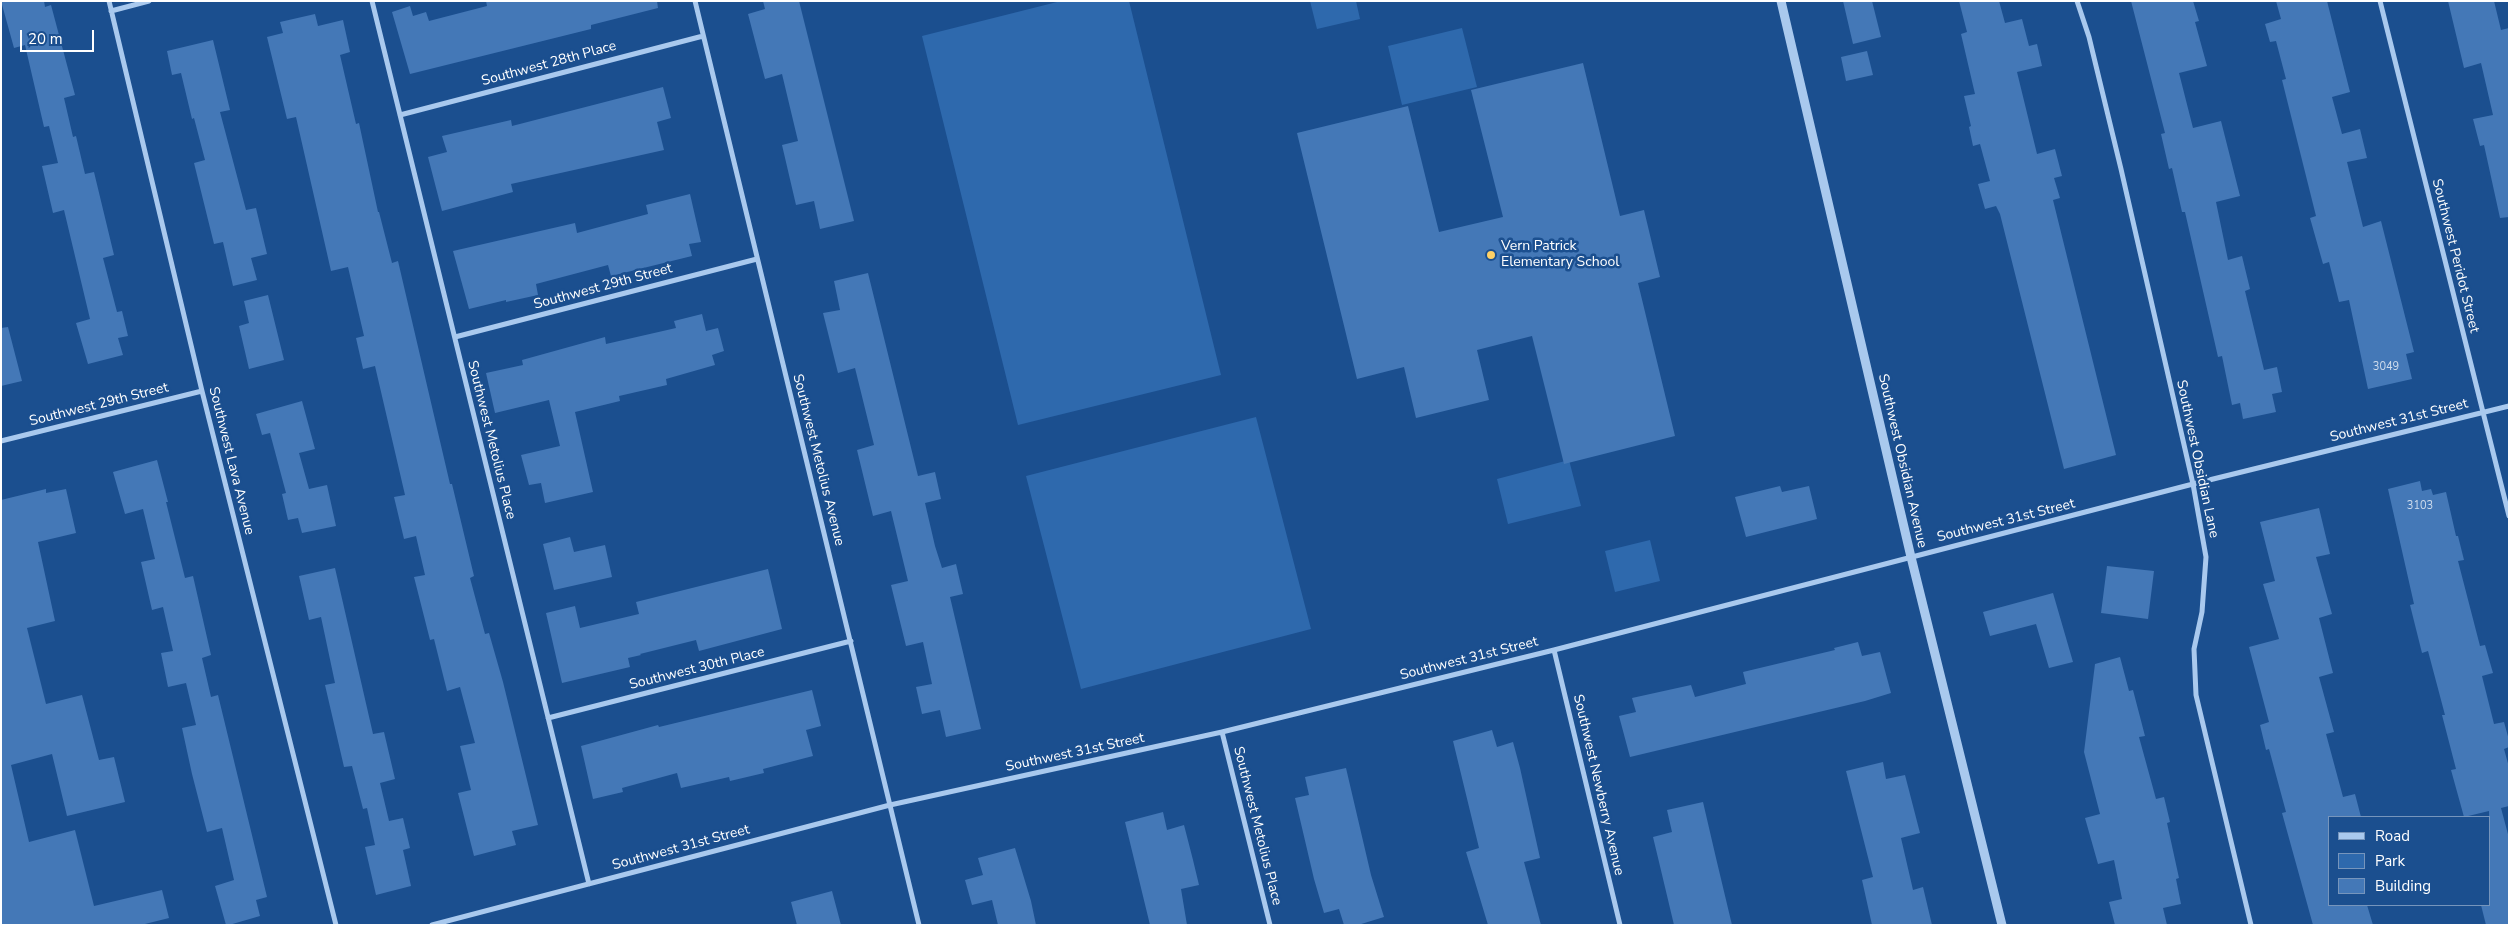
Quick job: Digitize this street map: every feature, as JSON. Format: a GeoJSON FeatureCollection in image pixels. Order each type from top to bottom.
{"type":"FeatureCollection","features":[{"type":"Feature","properties":{"kind":"street","name":"Southwest Lava Avenue"},"geometry":{"type":"LineString","coordinates":[[109,1],[202,391],[336,925]]}},
{"type":"Feature","properties":{"kind":"street"},"geometry":{"type":"LineString","coordinates":[[111,11],[149,1]]}},
{"type":"Feature","properties":{"kind":"street","name":"Southwest Metolius Place"},"geometry":{"type":"LineString","coordinates":[[372,1],[589,884]]}},
{"type":"Feature","properties":{"kind":"street","name":"Southwest Metolius Avenue"},"geometry":{"type":"LineString","coordinates":[[695,1],[919,925]]}},
{"type":"Feature","properties":{"kind":"street","name":"Southwest Obsidian Avenue"},"geometry":{"type":"LineString","coordinates":[[1781,1],[1911,557],[2002,925]]}},
{"type":"Feature","properties":{"kind":"street","name":"Southwest Obsidian Lane"},"geometry":{"type":"LineString","coordinates":[[2077,1],[2089,37],[2121,169],[2193,484],[2206,558],[2202,612],[2194,649],[2196,695],[2251,925]]}},
{"type":"Feature","properties":{"kind":"street","name":"Southwest Peridot Street"},"geometry":{"type":"LineString","coordinates":[[2380,1],[2509,516]]}},
{"type":"Feature","properties":{"kind":"street","name":"Southwest 28th Place"},"geometry":{"type":"LineString","coordinates":[[400,115],[703,36]]}},
{"type":"Feature","properties":{"kind":"street","name":"Southwest 29th Street"},"geometry":{"type":"LineString","coordinates":[[454,338],[757,259]]}},
{"type":"Feature","properties":{"kind":"street","name":"Southwest 29th Street"},"geometry":{"type":"LineString","coordinates":[[1,441],[202,391]]}},
{"type":"Feature","properties":{"kind":"street","name":"Southwest 31st Street"},"geometry":{"type":"LineString","coordinates":[[432,925],[890,806],[1222,732],[1554,650],[2193,484],[2482,411],[2509,406]]}},
{"type":"Feature","properties":{"kind":"street","name":"Southwest 30th Place"},"geometry":{"type":"LineString","coordinates":[[548,718],[851,641]]}},
{"type":"Feature","properties":{"kind":"street","name":"Southwest Newberry Avenue"},"geometry":{"type":"LineString","coordinates":[[1554,650],[1620,925]]}},
{"type":"Feature","properties":{"kind":"street","name":"Southwest Metolius Place"},"geometry":{"type":"LineString","coordinates":[[1222,732],[1270,925]]}},
{"type":"Feature","properties":{"kind":"green space"},"geometry":{"type":"Polygon","coordinates":[[[1061,1],[1129,1],[1221,375],[1018,425],[922,36],[1061,1]]]}},
{"type":"Feature","properties":{"kind":"green space"},"geometry":{"type":"Polygon","coordinates":[[[1310,1],[1356,1],[1360,19],[1317,29],[1310,1]]]}},
{"type":"Feature","properties":{"kind":"green space"},"geometry":{"type":"Polygon","coordinates":[[[1462,28],[1477,87],[1402,105],[1388,46],[1462,28]]]}},
{"type":"Feature","properties":{"kind":"green space"},"geometry":{"type":"Polygon","coordinates":[[[1256,417],[1311,629],[1081,689],[1026,476],[1256,417]]]}},
{"type":"Feature","properties":{"kind":"green space"},"geometry":{"type":"Polygon","coordinates":[[[1569,460],[1581,506],[1508,524],[1497,479],[1569,460]]]}},
{"type":"Feature","properties":{"kind":"green space"},"geometry":{"type":"Polygon","coordinates":[[[1650,540],[1660,581],[1615,592],[1605,551],[1650,540]]]}},
{"type":"Feature","properties":{"kind":"building"},"geometry":{"type":"Polygon","coordinates":[[[1,1],[44,1],[45,7],[51,5],[75,95],[64,98],[73,137],[76,136],[85,174],[94,172],[114,255],[103,258],[117,312],[122,311],[128,336],[118,338],[123,355],[88,364],[76,323],[90,319],[64,210],[53,213],[42,166],[58,163],[49,126],[44,127],[25,45],[14,48],[1,1]]]}},
{"type":"Feature","properties":{"kind":"building"},"geometry":{"type":"Polygon","coordinates":[[[486,1],[657,1],[658,8],[591,25],[591,29],[410,74],[392,12],[410,6],[413,16],[426,12],[429,21],[487,6],[486,1]]]}},
{"type":"Feature","properties":{"kind":"building"},"geometry":{"type":"Polygon","coordinates":[[[763,1],[799,1],[854,221],[820,229],[814,201],[796,205],[782,145],[798,141],[782,74],[765,79],[748,14],[765,9],[763,1]]]}},
{"type":"Feature","properties":{"kind":"building"},"geometry":{"type":"Polygon","coordinates":[[[1843,1],[1872,1],[1881,37],[1853,44],[1843,1]]]}},
{"type":"Feature","properties":{"kind":"building"},"geometry":{"type":"Polygon","coordinates":[[[1959,1],[1999,1],[2005,23],[2022,19],[2029,46],[2037,44],[2042,66],[2017,72],[2037,154],[2055,149],[2062,176],[2054,178],[2060,198],[2053,200],[2116,455],[2064,469],[2000,214],[1996,206],[1985,209],[1978,184],[1990,181],[1980,144],[1973,146],[1969,127],[1971,126],[1964,96],[1975,94],[1961,34],[1967,32],[1959,1]]]}},
{"type":"Feature","properties":{"kind":"building"},"geometry":{"type":"Polygon","coordinates":[[[2131,1],[2193,1],[2199,21],[2195,22],[2207,66],[2179,73],[2193,128],[2221,121],[2240,196],[2216,202],[2228,260],[2242,256],[2250,289],[2245,291],[2264,370],[2277,367],[2282,392],[2272,394],[2276,412],[2243,419],[2240,403],[2232,405],[2222,356],[2218,357],[2185,212],[2182,212],[2172,168],[2169,169],[2161,134],[2165,133],[2131,1]]]}},
{"type":"Feature","properties":{"kind":"building"},"geometry":{"type":"Polygon","coordinates":[[[2276,1],[2327,1],[2350,92],[2332,97],[2342,134],[2360,129],[2367,158],[2347,162],[2363,227],[2381,221],[2414,352],[2406,354],[2412,379],[2368,389],[2349,300],[2339,302],[2329,262],[2323,264],[2310,218],[2316,216],[2282,80],[2286,79],[2276,41],[2270,42],[2265,24],[2281,19],[2276,1]]]}},
{"type":"Feature","properties":{"kind":"building"},"geometry":{"type":"Polygon","coordinates":[[[2448,1],[2494,1],[2501,30],[2509,28],[2509,217],[2500,218],[2484,145],[2480,146],[2473,119],[2493,115],[2481,63],[2464,68],[2448,1]]]}},
{"type":"Feature","properties":{"kind":"building"},"geometry":{"type":"Polygon","coordinates":[[[315,14],[318,26],[343,20],[350,52],[340,55],[356,124],[359,123],[378,212],[392,263],[398,261],[450,484],[452,484],[474,576],[470,578],[485,634],[489,633],[503,682],[538,825],[512,831],[516,845],[474,856],[458,793],[471,790],[460,746],[475,743],[460,687],[447,691],[434,639],[430,640],[414,577],[425,575],[416,536],[404,539],[394,497],[405,495],[375,366],[363,369],[356,338],[364,336],[348,267],[331,271],[296,117],[287,119],[267,37],[283,33],[280,22],[315,14]]]}},
{"type":"Feature","properties":{"kind":"building"},"geometry":{"type":"Polygon","coordinates":[[[213,40],[230,110],[220,112],[246,210],[256,208],[267,254],[251,258],[257,280],[233,286],[223,242],[214,244],[194,163],[205,160],[194,118],[192,119],[181,73],[172,75],[167,51],[213,40]]]}},
{"type":"Feature","properties":{"kind":"building"},"geometry":{"type":"Polygon","coordinates":[[[1867,51],[1873,75],[1846,81],[1841,57],[1867,51]]]}},
{"type":"Feature","properties":{"kind":"building","name":"Vern Patrick Elementary School"},"geometry":{"type":"Polygon","coordinates":[[[1583,63],[1620,216],[1644,210],[1660,277],[1638,283],[1675,436],[1564,464],[1532,336],[1477,350],[1489,400],[1416,418],[1404,367],[1357,379],[1297,133],[1408,106],[1439,232],[1503,217],[1471,90],[1583,63]]]}},
{"type":"Feature","properties":{"kind":"building"},"geometry":{"type":"Polygon","coordinates":[[[663,87],[671,118],[657,122],[664,150],[511,184],[513,192],[442,211],[428,157],[447,152],[442,136],[511,120],[512,126],[663,87]]]}},
{"type":"Feature","properties":{"kind":"building"},"geometry":{"type":"Polygon","coordinates":[[[690,194],[701,242],[689,244],[692,256],[611,276],[608,265],[536,284],[538,295],[469,309],[453,251],[575,223],[577,233],[648,214],[646,205],[690,194]]]}},
{"type":"Feature","properties":{"kind":"building"},"geometry":{"type":"Polygon","coordinates":[[[868,273],[918,476],[935,472],[941,499],[925,503],[935,546],[942,568],[956,564],[963,594],[950,597],[981,729],[946,737],[940,710],[922,714],[916,687],[932,684],[923,642],[906,646],[891,585],[908,581],[891,511],[873,516],[857,450],[874,445],[855,368],[838,373],[823,313],[840,310],[834,281],[868,273]]]}},
{"type":"Feature","properties":{"kind":"building"},"geometry":{"type":"Polygon","coordinates":[[[268,295],[284,360],[249,369],[239,326],[249,323],[244,301],[268,295]]]}},
{"type":"Feature","properties":{"kind":"building"},"geometry":{"type":"Polygon","coordinates":[[[702,314],[706,331],[718,328],[724,351],[712,355],[715,365],[666,379],[667,385],[619,396],[620,401],[575,412],[593,492],[545,503],[541,483],[529,485],[521,455],[560,446],[549,400],[495,413],[486,373],[523,365],[522,360],[605,337],[606,344],[676,328],[674,321],[702,314]]]}},
{"type":"Feature","properties":{"kind":"building"},"geometry":{"type":"Polygon","coordinates":[[[8,327],[22,381],[1,386],[1,328],[8,327]]]}},
{"type":"Feature","properties":{"kind":"building"},"geometry":{"type":"Polygon","coordinates":[[[302,401],[315,449],[299,453],[309,489],[327,485],[336,526],[302,533],[298,518],[288,520],[282,494],[286,493],[270,433],[262,435],[256,414],[302,401]]]}},
{"type":"Feature","properties":{"kind":"building"},"geometry":{"type":"Polygon","coordinates":[[[157,460],[185,578],[193,576],[211,655],[202,658],[211,697],[218,695],[267,897],[256,900],[260,916],[229,925],[226,925],[215,886],[234,880],[222,828],[207,832],[192,774],[182,728],[196,725],[186,683],[168,687],[161,653],[173,651],[163,607],[152,610],[141,562],[155,559],[143,509],[125,514],[113,472],[157,460]]]}},
{"type":"Feature","properties":{"kind":"building"},"geometry":{"type":"Polygon","coordinates":[[[2420,481],[2422,491],[2431,489],[2433,495],[2446,492],[2456,536],[2458,536],[2464,560],[2458,561],[2480,646],[2485,645],[2493,673],[2482,676],[2494,724],[2504,722],[2509,740],[2509,747],[2504,749],[2509,767],[2509,806],[2501,808],[2509,838],[2509,925],[2486,925],[2481,906],[2490,906],[2489,811],[2464,816],[2451,770],[2456,769],[2442,715],[2445,715],[2428,651],[2422,653],[2410,605],[2414,604],[2388,489],[2420,481]]]}},
{"type":"Feature","properties":{"kind":"building"},"geometry":{"type":"Polygon","coordinates":[[[1780,486],[1782,492],[1809,486],[1817,519],[1746,537],[1735,497],[1780,486]]]}},
{"type":"Feature","properties":{"kind":"building"},"geometry":{"type":"Polygon","coordinates":[[[46,489],[46,493],[66,489],[76,533],[38,542],[55,621],[27,628],[46,704],[82,695],[99,760],[114,757],[125,802],[67,816],[52,754],[11,765],[29,842],[75,830],[94,906],[162,890],[169,918],[141,925],[1,925],[1,500],[46,489]]]}},
{"type":"Feature","properties":{"kind":"building"},"geometry":{"type":"Polygon","coordinates":[[[2319,508],[2330,554],[2316,557],[2332,614],[2319,618],[2333,673],[2319,677],[2334,732],[2326,734],[2343,797],[2355,794],[2361,816],[2328,816],[2328,906],[2367,906],[2373,925],[2313,925],[2282,813],[2286,812],[2269,749],[2266,750],[2260,725],[2269,722],[2249,647],[2279,639],[2263,584],[2275,581],[2260,522],[2319,508]]]}},
{"type":"Feature","properties":{"kind":"building"},"geometry":{"type":"Polygon","coordinates":[[[570,537],[574,552],[605,545],[612,577],[554,590],[543,544],[570,537]]]}},
{"type":"Feature","properties":{"kind":"building"},"geometry":{"type":"Polygon","coordinates":[[[2107,566],[2154,571],[2148,619],[2101,613],[2107,566]]]}},
{"type":"Feature","properties":{"kind":"building"},"geometry":{"type":"Polygon","coordinates":[[[335,568],[373,734],[384,732],[395,779],[380,783],[389,821],[403,818],[410,848],[403,850],[411,886],[376,895],[365,847],[375,845],[367,808],[363,809],[352,766],[344,767],[325,685],[335,683],[321,617],[309,620],[299,576],[335,568]]]}},
{"type":"Feature","properties":{"kind":"building"},"geometry":{"type":"Polygon","coordinates":[[[768,569],[782,629],[699,651],[696,640],[628,658],[630,667],[562,683],[546,613],[575,606],[580,628],[639,614],[636,602],[768,569]]]}},
{"type":"Feature","properties":{"kind":"building"},"geometry":{"type":"Polygon","coordinates":[[[2053,593],[2073,662],[2049,668],[2036,624],[1990,636],[1983,612],[2053,593]]]}},
{"type":"Feature","properties":{"kind":"building"},"geometry":{"type":"Polygon","coordinates":[[[1858,642],[1862,656],[1880,652],[1891,693],[1865,701],[1630,757],[1619,716],[1636,712],[1632,698],[1691,685],[1695,697],[1746,684],[1743,672],[1835,650],[1834,648],[1858,642]]]}},
{"type":"Feature","properties":{"kind":"building"},"geometry":{"type":"Polygon","coordinates":[[[2120,657],[2129,691],[2133,690],[2145,736],[2139,737],[2156,799],[2164,797],[2170,822],[2167,823],[2179,878],[2176,879],[2181,904],[2163,908],[2167,925],[2115,925],[2109,902],[2122,899],[2114,860],[2098,864],[2085,818],[2100,814],[2084,752],[2095,664],[2120,657]]]}},
{"type":"Feature","properties":{"kind":"building"},"geometry":{"type":"Polygon","coordinates":[[[812,690],[821,726],[806,730],[813,756],[763,769],[764,773],[730,781],[729,777],[681,788],[677,773],[622,788],[623,792],[593,799],[581,746],[658,725],[659,727],[812,690]]]}},
{"type":"Feature","properties":{"kind":"building"},"geometry":{"type":"Polygon","coordinates":[[[1492,730],[1497,747],[1513,742],[1520,768],[1540,858],[1524,862],[1541,925],[1488,925],[1466,852],[1479,848],[1453,741],[1492,730]]]}},
{"type":"Feature","properties":{"kind":"building"},"geometry":{"type":"Polygon","coordinates":[[[1883,762],[1886,779],[1905,775],[1920,833],[1901,838],[1913,890],[1923,887],[1932,925],[1872,925],[1862,880],[1873,877],[1846,771],[1883,762]]]}},
{"type":"Feature","properties":{"kind":"building"},"geometry":{"type":"Polygon","coordinates":[[[1346,768],[1371,875],[1384,917],[1358,925],[1344,925],[1339,909],[1324,913],[1295,798],[1309,795],[1305,777],[1346,768]]]}},
{"type":"Feature","properties":{"kind":"building"},"geometry":{"type":"Polygon","coordinates":[[[1703,802],[1732,925],[1674,925],[1653,837],[1672,832],[1667,810],[1703,802]]]}},
{"type":"Feature","properties":{"kind":"building"},"geometry":{"type":"Polygon","coordinates":[[[1163,812],[1167,830],[1184,825],[1199,885],[1181,889],[1187,925],[1150,925],[1125,822],[1163,812]]]}},
{"type":"Feature","properties":{"kind":"building"},"geometry":{"type":"Polygon","coordinates":[[[1015,848],[1036,925],[998,925],[992,900],[972,905],[965,880],[983,875],[978,858],[1015,848]]]}},
{"type":"Feature","properties":{"kind":"building"},"geometry":{"type":"Polygon","coordinates":[[[832,891],[841,925],[797,925],[791,902],[832,891]]]}},
{"type":"Feature","properties":{"kind":"place","name":"Vern Patrick Elementary School"},"geometry":{"type":"Point","coordinates":[1491,255]}}]}
